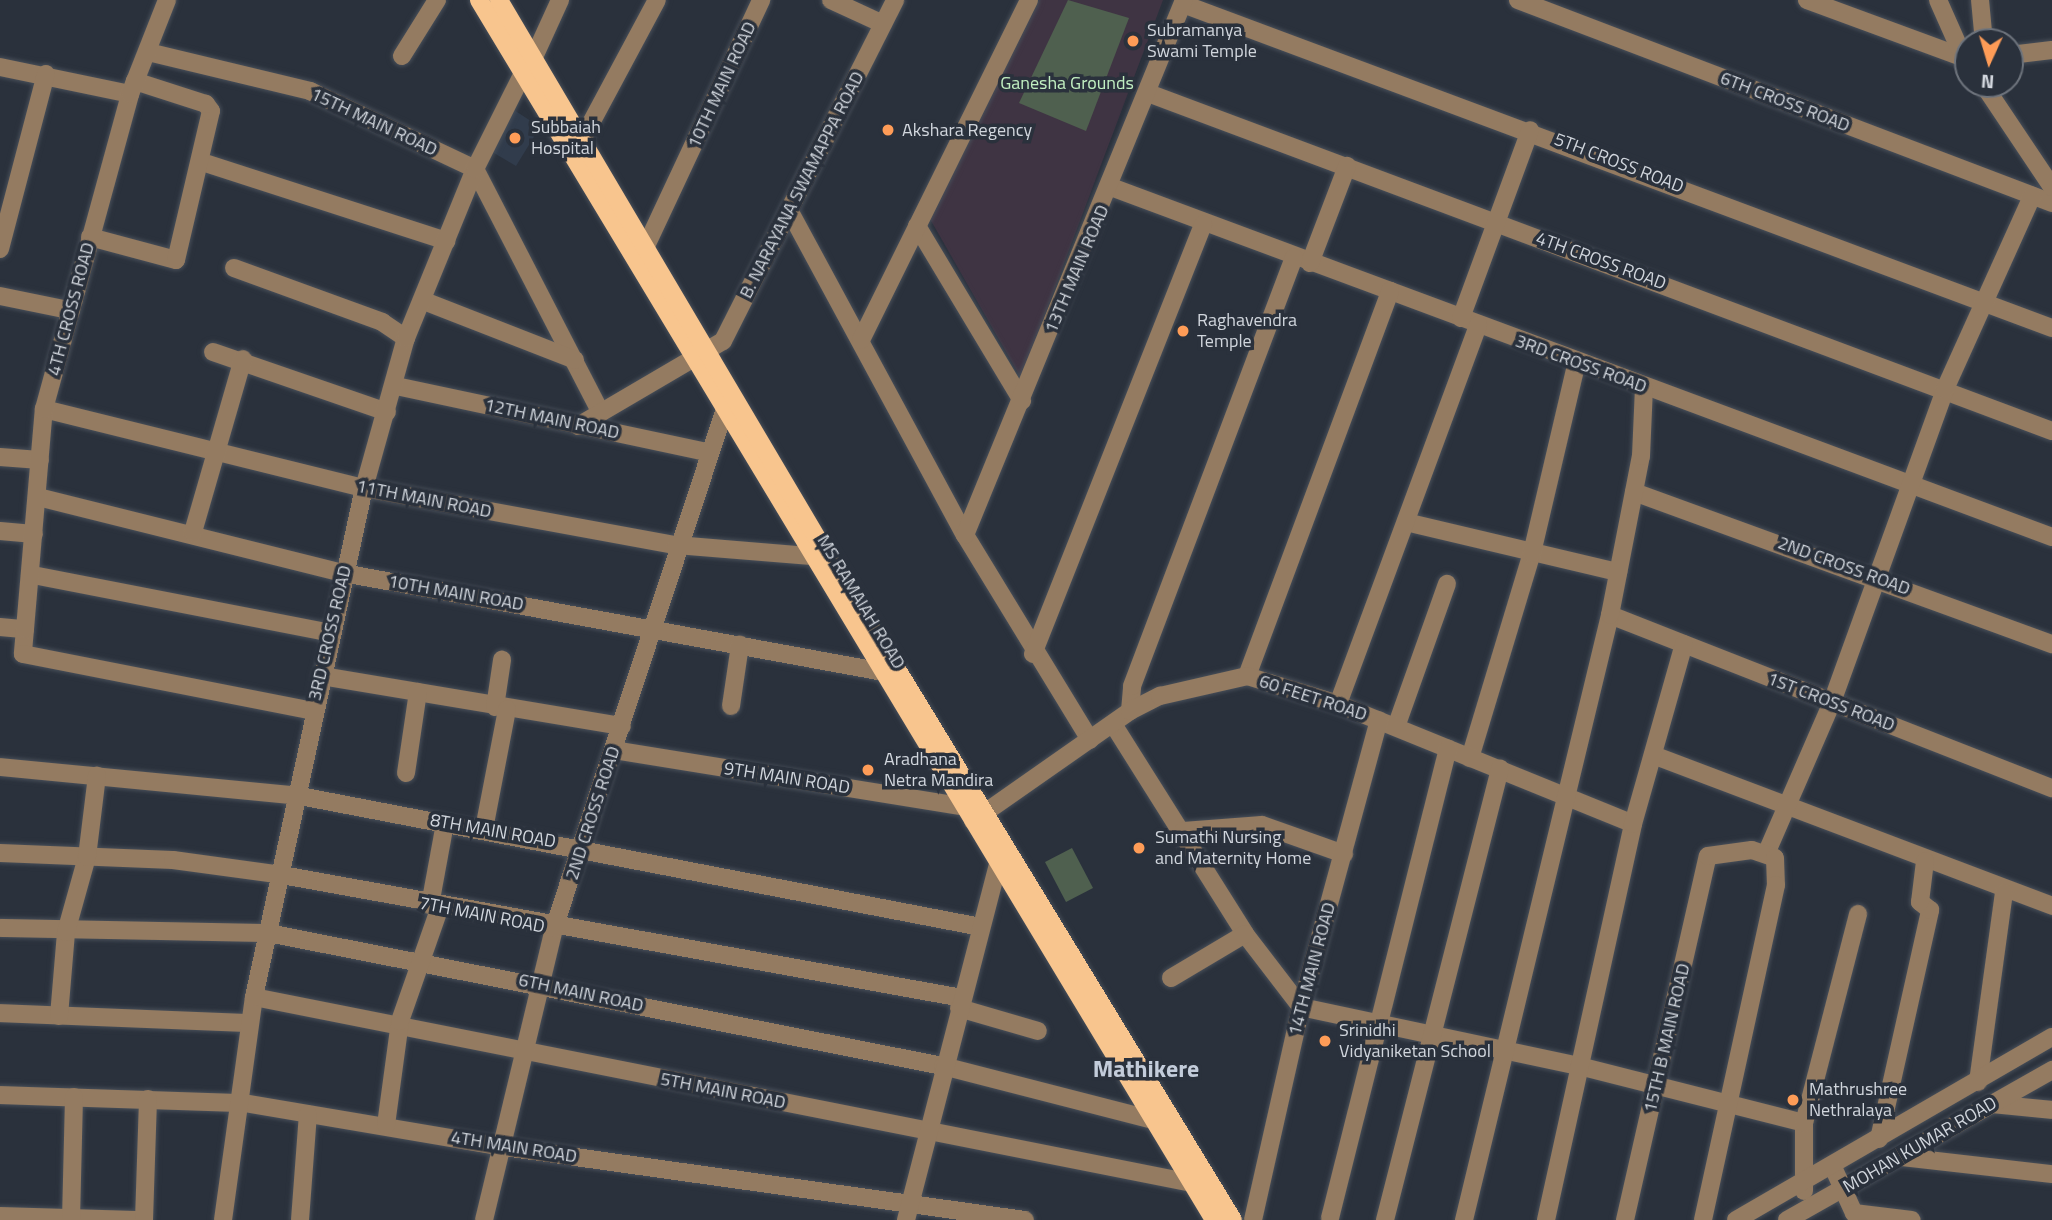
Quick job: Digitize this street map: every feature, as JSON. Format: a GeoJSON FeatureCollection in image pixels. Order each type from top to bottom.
{"type":"FeatureCollection","features":[{"type":"Feature","properties":{"kind":"main road","name":"MS RAMAIAH ROAD"},"geometry":{"type":"LineString","coordinates":[[479,0],[584,136],[646,246],[702,354],[724,412],[959,806],[998,864],[1214,1220]]}},
{"type":"Feature","properties":{"kind":"main road","name":"MS RAMAIAH ROAD"},"geometry":{"type":"LineString","coordinates":[[499,0],[529,64],[702,354],[987,812],[1233,1220]]}},
{"type":"Feature","properties":{"kind":"street","name":"4TH CROSS ROAD"},"geometry":{"type":"LineString","coordinates":[[25,629],[33,575],[44,408],[69,310],[133,88],[167,0]]}},
{"type":"Feature","properties":{"kind":"street"},"geometry":{"type":"LineString","coordinates":[[402,56],[438,0]]}},
{"type":"Feature","properties":{"kind":"street","name":"3RD CROSS ROAD"},"geometry":{"type":"LineString","coordinates":[[223,1220],[244,1102],[254,997],[300,796],[313,711],[364,488],[396,386],[406,338],[424,302],[475,169],[560,0]]}},
{"type":"Feature","properties":{"kind":"street"},"geometry":{"type":"LineString","coordinates":[[584,136],[657,0]]}},
{"type":"Feature","properties":{"kind":"street","name":"10TH MAIN ROAD"},"geometry":{"type":"LineString","coordinates":[[646,246],[761,0]]}},
{"type":"Feature","properties":{"kind":"street"},"geometry":{"type":"LineString","coordinates":[[831,0],[883,24]]}},
{"type":"Feature","properties":{"kind":"street","name":"B. NARAYANA SWAMAPPA ROAD"},"geometry":{"type":"LineString","coordinates":[[702,354],[723,341],[895,0]]}},
{"type":"Feature","properties":{"kind":"street"},"geometry":{"type":"LineString","coordinates":[[861,340],[1029,0]]}},
{"type":"Feature","properties":{"kind":"street","name":"6TH CROSS ROAD"},"geometry":{"type":"LineString","coordinates":[[1518,0],[2052,203]]}},
{"type":"Feature","properties":{"kind":"street"},"geometry":{"type":"LineString","coordinates":[[1938,0],[1954,36]]}},
{"type":"Feature","properties":{"kind":"street"},"geometry":{"type":"LineString","coordinates":[[1980,0],[1983,28]]}},
{"type":"Feature","properties":{"kind":"street","name":"13TH MAIN ROAD"},"geometry":{"type":"LineString","coordinates":[[965,535],[1111,187],[1184,2]]}},
{"type":"Feature","properties":{"kind":"street","name":"5TH CROSS ROAD"},"geometry":{"type":"LineString","coordinates":[[1184,2],[1983,299],[2052,328]]}},
{"type":"Feature","properties":{"kind":"street"},"geometry":{"type":"LineString","coordinates":[[1817,2],[1954,57]]}},
{"type":"Feature","properties":{"kind":"street"},"geometry":{"type":"LineString","coordinates":[[2024,53],[2052,50]]}},
{"type":"Feature","properties":{"kind":"street","name":"15TH MAIN ROAD"},"geometry":{"type":"LineString","coordinates":[[148,52],[310,91],[475,169]]}},
{"type":"Feature","properties":{"kind":"street"},"geometry":{"type":"LineString","coordinates":[[0,67],[133,88],[206,104],[211,111],[202,162],[176,260],[90,237]]}},
{"type":"Feature","properties":{"kind":"street"},"geometry":{"type":"LineString","coordinates":[[0,249],[46,74]]}},
{"type":"Feature","properties":{"kind":"street","name":"4TH CROSS ROAD"},"geometry":{"type":"LineString","coordinates":[[1148,93],[2052,431]]}},
{"type":"Feature","properties":{"kind":"street"},"geometry":{"type":"LineString","coordinates":[[1995,98],[2052,182]]}},
{"type":"Feature","properties":{"kind":"street"},"geometry":{"type":"LineString","coordinates":[[1461,318],[1530,130]]}},
{"type":"Feature","properties":{"kind":"street"},"geometry":{"type":"LineString","coordinates":[[202,162],[447,242]]}},
{"type":"Feature","properties":{"kind":"street"},"geometry":{"type":"LineString","coordinates":[[1130,711],[1132,686],[1302,261],[1346,166]]}},
{"type":"Feature","properties":{"kind":"street"},"geometry":{"type":"LineString","coordinates":[[475,169],[600,411]]}},
{"type":"Feature","properties":{"kind":"street","name":"3RD CROSS ROAD"},"geometry":{"type":"LineString","coordinates":[[1111,187],[1203,224],[1461,318],[1576,365],[1644,387],[2052,537]]}},
{"type":"Feature","properties":{"kind":"street"},"geometry":{"type":"LineString","coordinates":[[1703,1220],[1732,1105],[1776,885],[1775,858],[1766,854],[1832,702],[1945,389],[1983,299],[2032,196]]}},
{"type":"Feature","properties":{"kind":"street"},"geometry":{"type":"LineString","coordinates":[[789,210],[965,535],[1033,654],[1090,740]]}},
{"type":"Feature","properties":{"kind":"street"},"geometry":{"type":"LineString","coordinates":[[1033,654],[1203,224]]}},
{"type":"Feature","properties":{"kind":"street"},"geometry":{"type":"LineString","coordinates":[[918,226],[1022,401]]}},
{"type":"Feature","properties":{"kind":"street"},"geometry":{"type":"LineString","coordinates":[[234,268],[382,322],[406,338]]}},
{"type":"Feature","properties":{"kind":"street"},"geometry":{"type":"LineString","coordinates":[[1247,676],[1390,291]]}},
{"type":"Feature","properties":{"kind":"street"},"geometry":{"type":"LineString","coordinates":[[0,296],[69,310]]}},
{"type":"Feature","properties":{"kind":"street"},"geometry":{"type":"LineString","coordinates":[[424,302],[575,360]]}},
{"type":"Feature","properties":{"kind":"street"},"geometry":{"type":"LineString","coordinates":[[1338,704],[1478,325]]}},
{"type":"Feature","properties":{"kind":"street"},"geometry":{"type":"LineString","coordinates":[[213,352],[243,359],[387,412]]}},
{"type":"Feature","properties":{"kind":"street"},"geometry":{"type":"LineString","coordinates":[[578,426],[702,354]]}},
{"type":"Feature","properties":{"kind":"street"},"geometry":{"type":"LineString","coordinates":[[193,532],[243,359]]}},
{"type":"Feature","properties":{"kind":"street"},"geometry":{"type":"LineString","coordinates":[[1470,758],[1532,553],[1576,365]]}},
{"type":"Feature","properties":{"kind":"street","name":"12TH MAIN ROAD"},"geometry":{"type":"LineString","coordinates":[[396,386],[707,452]]}},
{"type":"Feature","properties":{"kind":"street"},"geometry":{"type":"LineString","coordinates":[[1464,1220],[1564,795],[1610,615],[1634,492],[1644,387]]}},
{"type":"Feature","properties":{"kind":"street","name":"11TH MAIN ROAD"},"geometry":{"type":"LineString","coordinates":[[44,408],[364,488],[676,545],[808,556]]}},
{"type":"Feature","properties":{"kind":"street","name":"2ND CROSS ROAD"},"geometry":{"type":"LineString","coordinates":[[484,1220],[503,1147],[522,1050],[554,928],[583,848],[654,628],[676,545],[707,452],[724,412]]}},
{"type":"Feature","properties":{"kind":"street"},"geometry":{"type":"LineString","coordinates":[[0,457],[40,460]]}},
{"type":"Feature","properties":{"kind":"street","name":"2ND CROSS ROAD"},"geometry":{"type":"LineString","coordinates":[[1634,492],[1876,576],[2052,644]]}},
{"type":"Feature","properties":{"kind":"street","name":"10TH MAIN ROAD"},"geometry":{"type":"LineString","coordinates":[[38,497],[193,532],[343,573],[878,671]]}},
{"type":"Feature","properties":{"kind":"street"},"geometry":{"type":"LineString","coordinates":[[1406,522],[1618,572]]}},
{"type":"Feature","properties":{"kind":"street"},"geometry":{"type":"LineString","coordinates":[[0,531],[34,534]]}},
{"type":"Feature","properties":{"kind":"street"},"geometry":{"type":"LineString","coordinates":[[33,575],[331,633]]}},
{"type":"Feature","properties":{"kind":"street","name":"14TH MAIN ROAD"},"geometry":{"type":"LineString","coordinates":[[1253,1220],[1301,1007],[1344,854],[1387,724],[1447,584]]}},
{"type":"Feature","properties":{"kind":"street","name":"1ST CROSS ROAD"},"geometry":{"type":"LineString","coordinates":[[1610,615],[2052,788]]}},
{"type":"Feature","properties":{"kind":"street"},"geometry":{"type":"LineString","coordinates":[[0,627],[25,629],[23,654],[313,711]]}},
{"type":"Feature","properties":{"kind":"street"},"geometry":{"type":"LineString","coordinates":[[731,706],[740,645]]}},
{"type":"Feature","properties":{"kind":"street"},"geometry":{"type":"LineString","coordinates":[[1546,1220],[1633,824],[1684,645]]}},
{"type":"Feature","properties":{"kind":"street"},"geometry":{"type":"LineString","coordinates":[[484,829],[501,708],[502,660]]}},
{"type":"Feature","properties":{"kind":"street"},"geometry":{"type":"LineString","coordinates":[[322,676],[501,708],[622,726]]}},
{"type":"Feature","properties":{"kind":"street","name":"60 FEET ROAD"},"geometry":{"type":"LineString","coordinates":[[971,823],[1130,711],[1160,696],[1247,676],[1338,704],[1633,824]]}},
{"type":"Feature","properties":{"kind":"street"},"geometry":{"type":"LineString","coordinates":[[405,773],[418,692]]}},
{"type":"Feature","properties":{"kind":"street"},"geometry":{"type":"LineString","coordinates":[[1113,724],[1183,831],[1245,934],[1301,1007],[1377,1026],[1579,1066],[1804,1123]]}},
{"type":"Feature","properties":{"kind":"street"},"geometry":{"type":"LineString","coordinates":[[1330,1218],[1377,1026],[1422,873],[1448,749]]}},
{"type":"Feature","properties":{"kind":"street","name":"9TH MAIN ROAD"},"geometry":{"type":"LineString","coordinates":[[614,750],[959,806]]}},
{"type":"Feature","properties":{"kind":"street"},"geometry":{"type":"LineString","coordinates":[[1653,755],[2004,893],[2052,906]]}},
{"type":"Feature","properties":{"kind":"street","name":"8TH MAIN ROAD"},"geometry":{"type":"LineString","coordinates":[[0,767],[300,796],[583,848],[981,927]]}},
{"type":"Feature","properties":{"kind":"street"},"geometry":{"type":"LineString","coordinates":[[1385,1220],[1500,768]]}},
{"type":"Feature","properties":{"kind":"street"},"geometry":{"type":"LineString","coordinates":[[59,1016],[66,932],[87,857],[97,776]]}},
{"type":"Feature","properties":{"kind":"street"},"geometry":{"type":"LineString","coordinates":[[386,1125],[400,1021],[435,906],[445,823]]}},
{"type":"Feature","properties":{"kind":"street"},"geometry":{"type":"LineString","coordinates":[[1183,831],[1262,825],[1344,854]]}},
{"type":"Feature","properties":{"kind":"street","name":"15TH B MAIN ROAD"},"geometry":{"type":"LineString","coordinates":[[1625,1220],[1708,856],[1733,850],[1766,854]]}},
{"type":"Feature","properties":{"kind":"street","name":"7TH MAIN ROAD"},"geometry":{"type":"LineString","coordinates":[[0,853],[173,860],[282,875],[960,1003],[1038,1031]]}},
{"type":"Feature","properties":{"kind":"street"},"geometry":{"type":"LineString","coordinates":[[1879,1139],[1930,910],[1920,902],[1925,860]]}},
{"type":"Feature","properties":{"kind":"street"},"geometry":{"type":"LineString","coordinates":[[906,1220],[943,1066],[998,864]]}},
{"type":"Feature","properties":{"kind":"street"},"geometry":{"type":"LineString","coordinates":[[1978,1082],[2004,893]]}},
{"type":"Feature","properties":{"kind":"street"},"geometry":{"type":"LineString","coordinates":[[1812,1206],[1802,1186],[1804,1123],[1858,914]]}},
{"type":"Feature","properties":{"kind":"street","name":"6TH MAIN ROAD"},"geometry":{"type":"LineString","coordinates":[[0,928],[66,932],[268,933],[417,959],[943,1066],[1154,1120]]}},
{"type":"Feature","properties":{"kind":"street"},"geometry":{"type":"LineString","coordinates":[[1171,978],[1245,934]]}},
{"type":"Feature","properties":{"kind":"street","name":"5TH MAIN ROAD"},"geometry":{"type":"LineString","coordinates":[[254,997],[400,1021],[522,1050],[929,1133],[1192,1183]]}},
{"type":"Feature","properties":{"kind":"street"},"geometry":{"type":"LineString","coordinates":[[0,1013],[250,1023]]}},
{"type":"Feature","properties":{"kind":"street"},"geometry":{"type":"LineString","coordinates":[[1834,1169],[1879,1139],[2052,1037]]}},
{"type":"Feature","properties":{"kind":"street"},"geometry":{"type":"LineString","coordinates":[[1736,1220],[2052,1048]]}},
{"type":"Feature","properties":{"kind":"street","name":"MOHAN KUMAR ROAD"},"geometry":{"type":"LineString","coordinates":[[1789,1219],[1902,1157],[2052,1069]]}},
{"type":"Feature","properties":{"kind":"street","name":"4TH MAIN ROAD"},"geometry":{"type":"LineString","coordinates":[[0,1095],[244,1102],[503,1147],[1026,1220]]}},
{"type":"Feature","properties":{"kind":"street"},"geometry":{"type":"LineString","coordinates":[[71,1219],[74,1097]]}},
{"type":"Feature","properties":{"kind":"street"},"geometry":{"type":"LineString","coordinates":[[144,1220],[148,1099]]}},
{"type":"Feature","properties":{"kind":"street"},"geometry":{"type":"LineString","coordinates":[[1991,1104],[2052,1110]]}},
{"type":"Feature","properties":{"kind":"street"},"geometry":{"type":"LineString","coordinates":[[300,1220],[308,1114]]}},
{"type":"Feature","properties":{"kind":"street"},"geometry":{"type":"LineString","coordinates":[[1902,1157],[2052,1174]]}},
{"type":"Feature","properties":{"kind":"street"},"geometry":{"type":"LineString","coordinates":[[1834,1169],[1853,1217],[1912,1220]]}},
{"type":"Feature","properties":{"kind":"street"},"geometry":{"type":"LineString","coordinates":[[1750,1220],[1802,1186]]}},
{"type":"Feature","properties":{"kind":"street"},"geometry":{"type":"LineString","coordinates":[[0,1216],[136,1220]]}},
{"type":"Feature","properties":{"kind":"shaded area"},"geometry":{"type":"Polygon","coordinates":[[[1039,0],[1163,0],[1021,378],[930,219],[1039,0]]]}},
{"type":"Feature","properties":{"kind":"shaded area","name":"Subbaiah Hospital"},"geometry":{"type":"Polygon","coordinates":[[[514,110],[540,127],[516,166],[489,150],[514,110]]]}},
{"type":"Feature","properties":{"kind":"green space","name":"Ganesha Grounds"},"geometry":{"type":"Polygon","coordinates":[[[1068,0],[1129,18],[1086,131],[1019,103],[1068,0]]]}},
{"type":"Feature","properties":{"kind":"green space"},"geometry":{"type":"Polygon","coordinates":[[[1072,848],[1093,888],[1066,902],[1045,862],[1072,848]]]}},
{"type":"Feature","properties":{"kind":"place","name":"Subramanya Swami Temple"},"geometry":{"type":"Point","coordinates":[1133,41]}},
{"type":"Feature","properties":{"kind":"place","name":"Akshara Regency"},"geometry":{"type":"Point","coordinates":[888,130]}},
{"type":"Feature","properties":{"kind":"place","name":"Subbaiah Hospital"},"geometry":{"type":"Point","coordinates":[515,138]}},
{"type":"Feature","properties":{"kind":"place","name":"Raghavendra Temple"},"geometry":{"type":"Point","coordinates":[1183,331]}},
{"type":"Feature","properties":{"kind":"place","name":"Aradhana Netra Mandira"},"geometry":{"type":"Point","coordinates":[868,770]}},
{"type":"Feature","properties":{"kind":"place","name":"Sumathi Nursing and Maternity Home"},"geometry":{"type":"Point","coordinates":[1139,848]}},
{"type":"Feature","properties":{"kind":"place","name":"Srinidhi Vidyaniketan School"},"geometry":{"type":"Point","coordinates":[1325,1041]}},
{"type":"Feature","properties":{"kind":"place","name":"Mathrushree Nethralaya"},"geometry":{"type":"Point","coordinates":[1793,1100]}},
{"type":"Feature","properties":{"kind":"district","name":"Mathikere"},"geometry":{"type":"Point","coordinates":[1146,1069]}}]}
